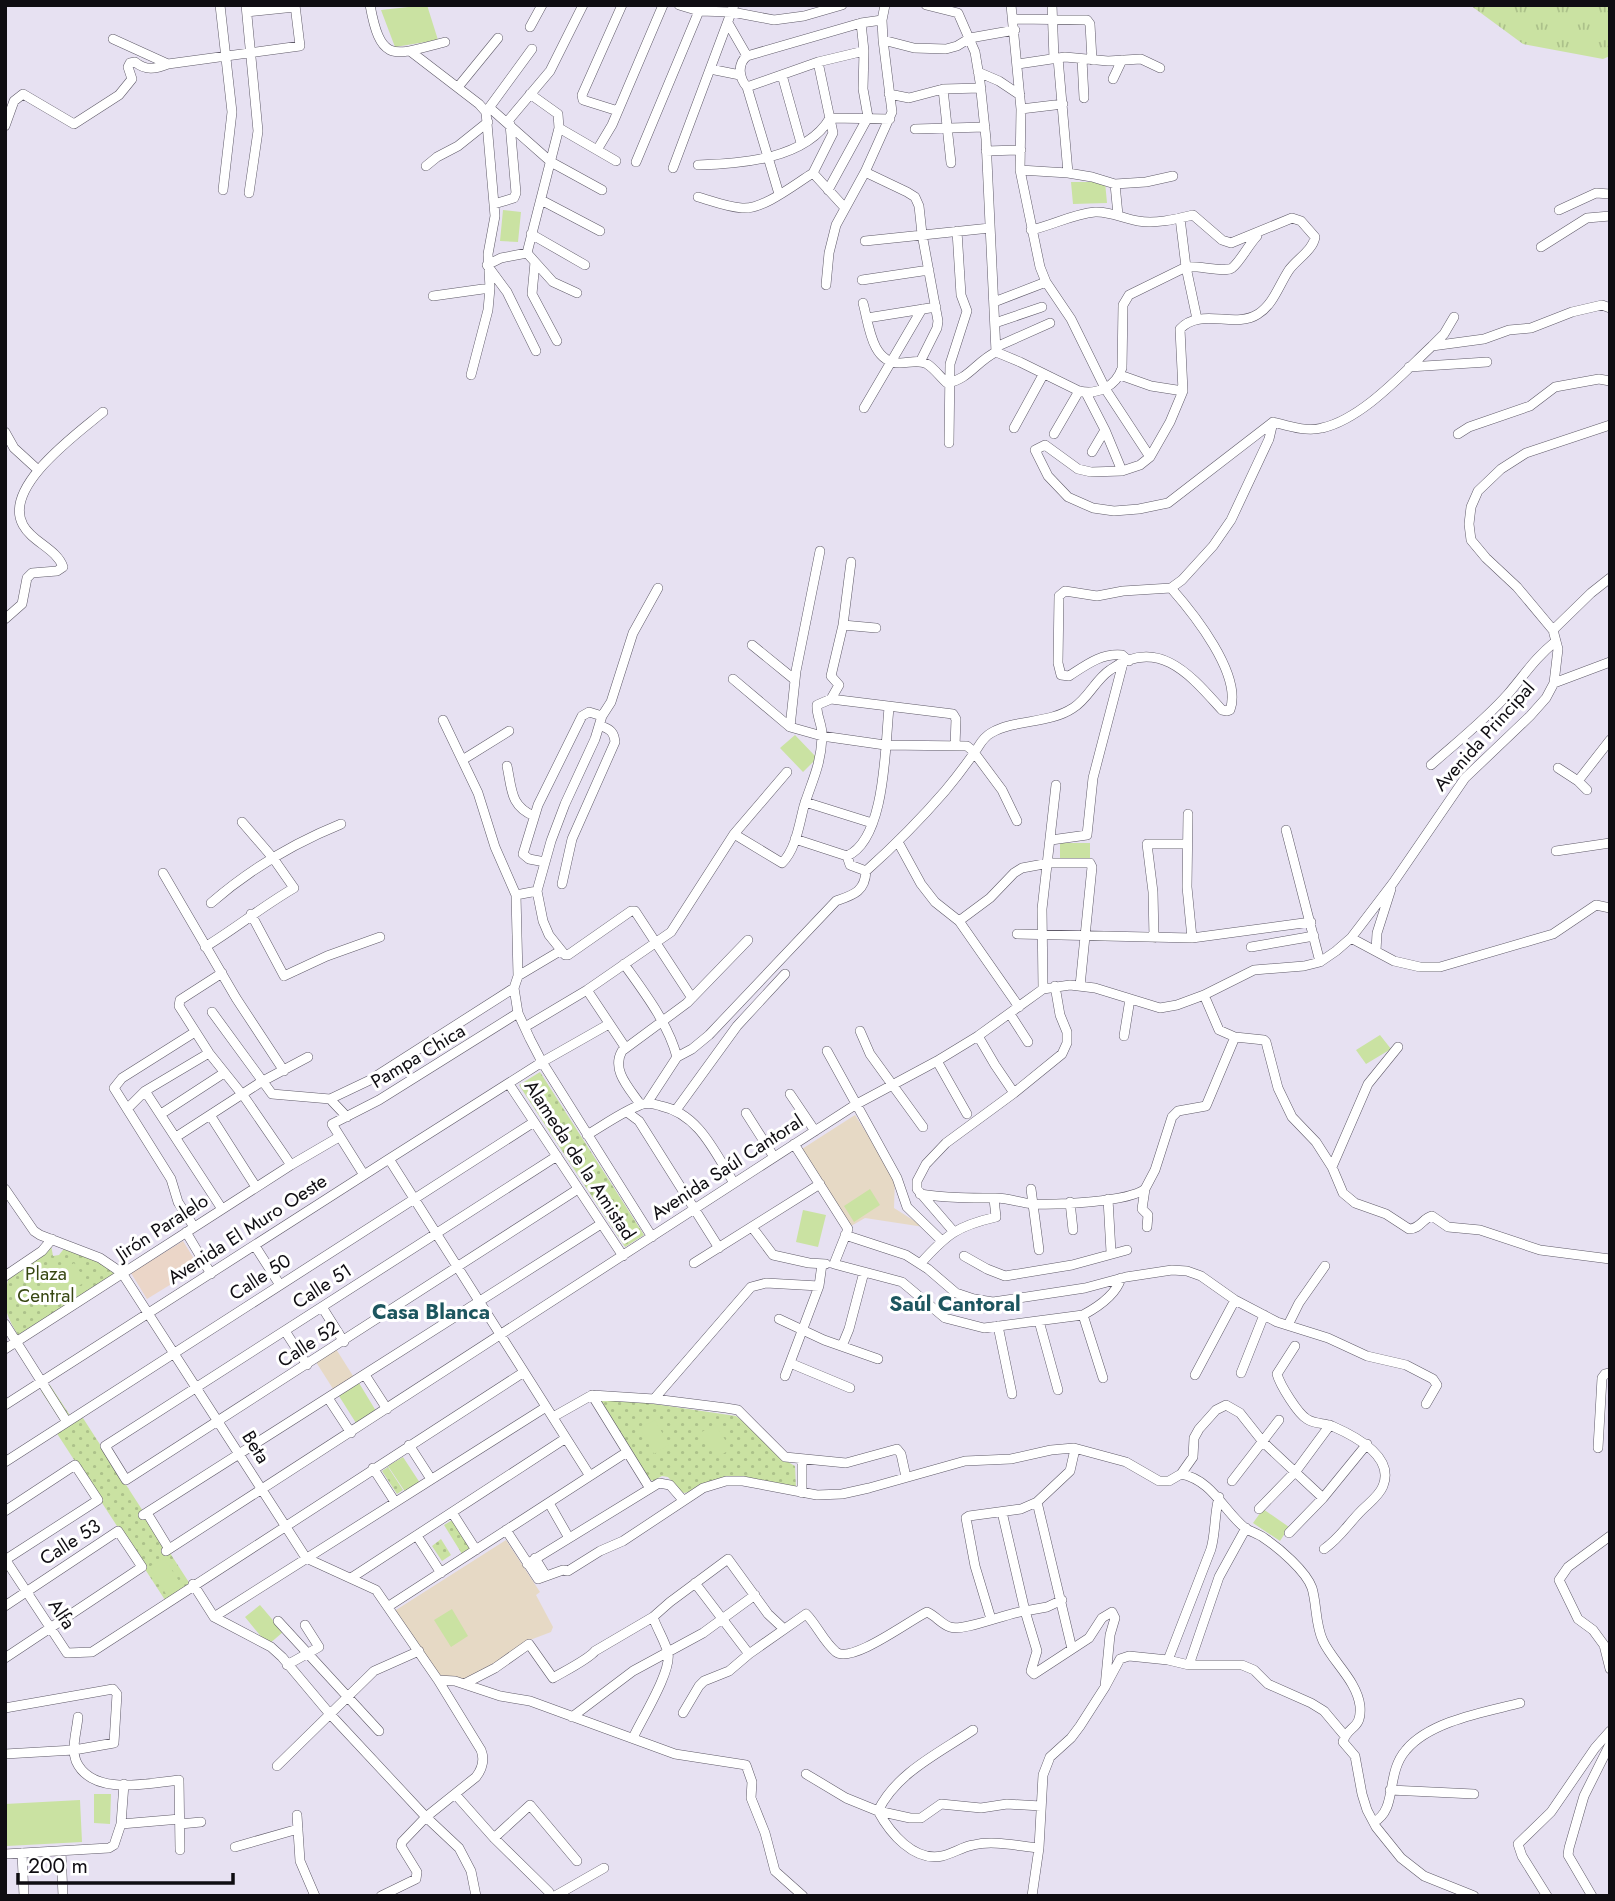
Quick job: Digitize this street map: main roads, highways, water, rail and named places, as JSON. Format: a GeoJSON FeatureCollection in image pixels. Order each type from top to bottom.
{"type":"FeatureCollection","features":[{"type":"Feature","properties":{"kind":"district","name":"Saúl Cantoral"},"geometry":{"type":"Point","coordinates":[955,1304]}},
{"type":"Feature","properties":{"kind":"district","name":"Casa Blanca"},"geometry":{"type":"Point","coordinates":[431,1312]}},
{"type":"Feature","properties":{"kind":"park label","name":"Plaza Central"},"geometry":{"type":"Point","coordinates":[46,1284]}}]}
